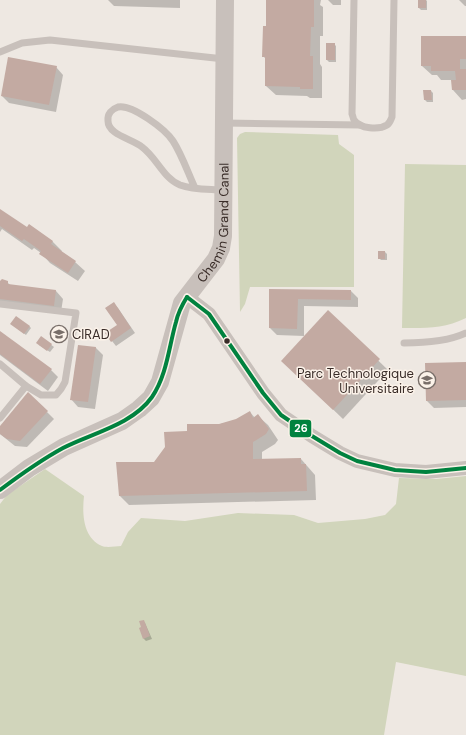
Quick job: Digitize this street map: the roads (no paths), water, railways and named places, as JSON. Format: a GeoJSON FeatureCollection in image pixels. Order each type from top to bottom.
{"type":"FeatureCollection","features":[{"type":"Feature","properties":{"kind":"street","name":"Chemin Grand Canal"},"geometry":{"type":"LineString","coordinates":[[0,489],[29,468],[64,447],[122,421],[151,398],[160,382],[182,303],[216,259],[221,248],[223,236],[225,0]]}},
{"type":"Feature","properties":{"kind":"street"},"geometry":{"type":"LineString","coordinates":[[187,297],[209,314],[263,393],[280,415],[312,436],[340,453],[357,460],[395,470],[426,472],[466,468]]}},
{"type":"Feature","properties":{"kind":"lane"},"geometry":{"type":"LineString","coordinates":[[354,0],[352,114],[354,121],[360,125]]}},
{"type":"Feature","properties":{"kind":"lane"},"geometry":{"type":"LineString","coordinates":[[223,123],[360,125],[372,128],[387,125],[392,116],[394,0]]}},
{"type":"Feature","properties":{"kind":"lane"},"geometry":{"type":"LineString","coordinates":[[0,52],[22,42],[50,40],[224,59]]}},
{"type":"Feature","properties":{"kind":"lane"},"geometry":{"type":"LineString","coordinates":[[195,188],[172,141],[165,132],[129,108],[121,106],[114,108],[109,114],[107,122],[111,130],[118,135],[142,146],[170,180],[181,185],[195,188],[223,190]]}},
{"type":"Feature","properties":{"kind":"lane"},"geometry":{"type":"LineString","coordinates":[[0,304],[76,313],[65,382],[56,395],[42,395],[26,386],[0,364]]}},
{"type":"Feature","properties":{"kind":"lane"},"geometry":{"type":"LineString","coordinates":[[404,343],[418,343],[449,339],[466,333]]}},
{"type":"Feature","properties":{"kind":"lane"},"geometry":{"type":"LineString","coordinates":[[0,418],[26,386]]}},
{"type":"Feature","properties":{"kind":"place","name":"CIRAD"},"geometry":{"type":"Point","coordinates":[59,334]}},
{"type":"Feature","properties":{"kind":"place","name":"Parc Technologique Universitaire"},"geometry":{"type":"Point","coordinates":[427,380]}}]}
